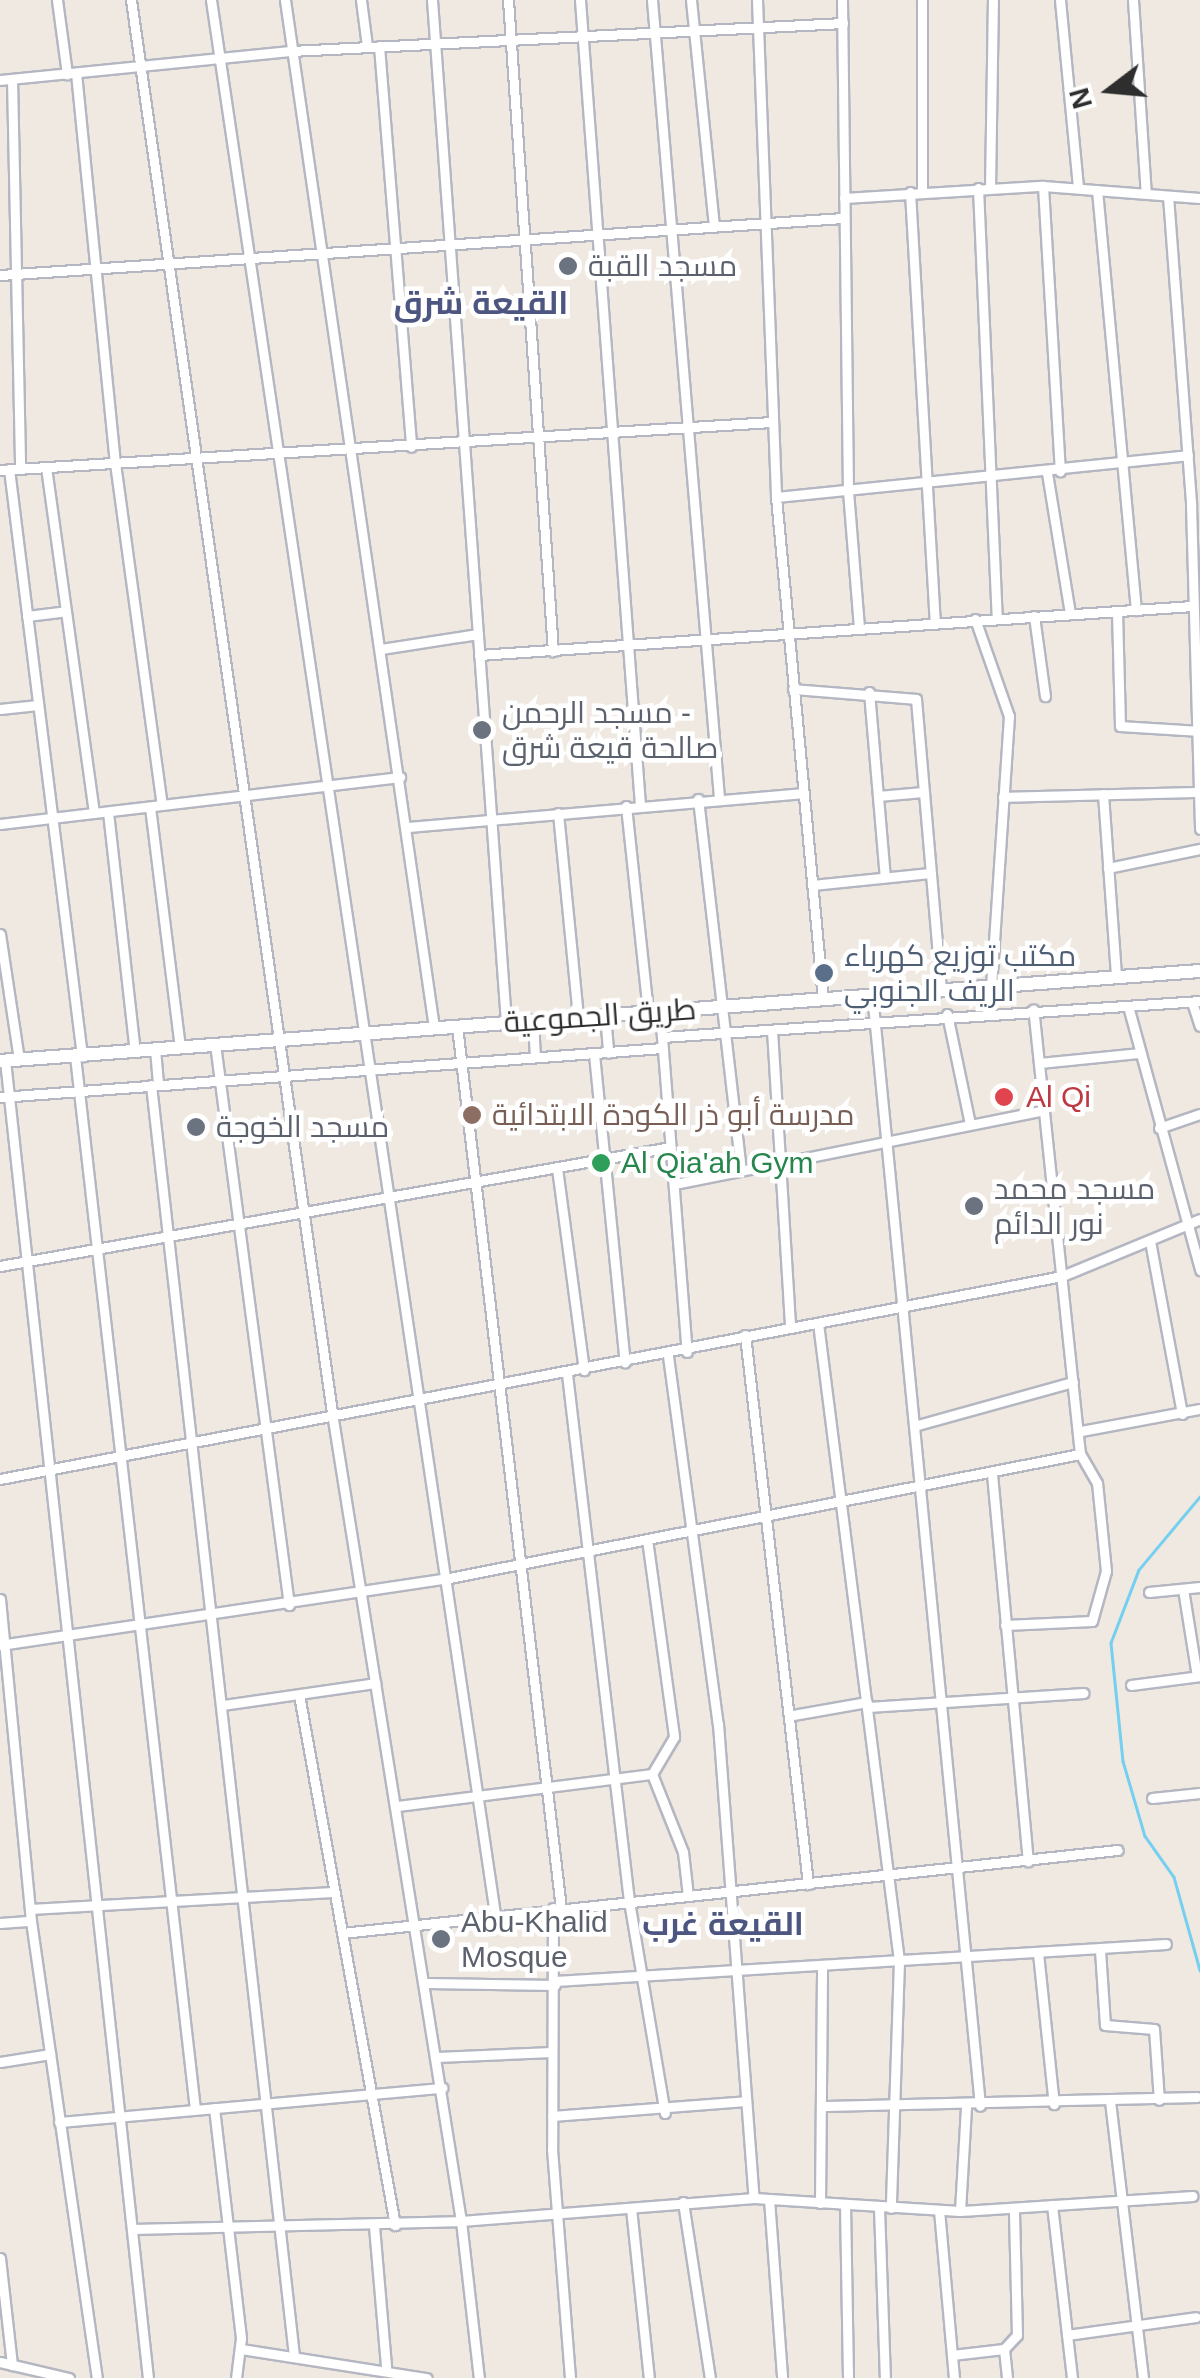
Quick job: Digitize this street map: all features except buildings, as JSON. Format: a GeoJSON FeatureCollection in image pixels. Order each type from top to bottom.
{"type":"FeatureCollection","features":[{"type":"Feature","properties":{"kind":"main road","name":"طريق الجموعية"},"geometry":{"type":"LineString","coordinates":[[8,1060],[1200,971]]}},
{"type":"Feature","properties":{"kind":"street"},"geometry":{"type":"LineString","coordinates":[[57,0],[72,74],[115,464],[162,805]]}},
{"type":"Feature","properties":{"kind":"street"},"geometry":{"type":"LineString","coordinates":[[131,0],[167,264],[290,1075],[332,1414],[418,1922],[479,2378]]}},
{"type":"Feature","properties":{"kind":"street"},"geometry":{"type":"LineString","coordinates":[[211,0],[244,257],[368,1068],[383,1197],[495,1914]]}},
{"type":"Feature","properties":{"kind":"street"},"geometry":{"type":"LineString","coordinates":[[285,0],[434,1028]]}},
{"type":"Feature","properties":{"kind":"street"},"geometry":{"type":"LineString","coordinates":[[361,0],[367,46]]}},
{"type":"Feature","properties":{"kind":"street"},"geometry":{"type":"LineString","coordinates":[[432,0],[506,1022]]}},
{"type":"Feature","properties":{"kind":"street"},"geometry":{"type":"LineString","coordinates":[[508,0],[530,238],[553,652]]}},
{"type":"Feature","properties":{"kind":"street"},"geometry":{"type":"LineString","coordinates":[[580,0],[618,434],[640,805]]}},
{"type":"Feature","properties":{"kind":"street"},"geometry":{"type":"LineString","coordinates":[[652,0],[676,229],[703,638],[719,798]]}},
{"type":"Feature","properties":{"kind":"street"},"geometry":{"type":"LineString","coordinates":[[691,0],[714,225]]}},
{"type":"Feature","properties":{"kind":"street"},"geometry":{"type":"LineString","coordinates":[[756,0],[768,221],[776,498],[823,999]]}},
{"type":"Feature","properties":{"kind":"street"},"geometry":{"type":"LineString","coordinates":[[842,0],[848,491],[859,628]]}},
{"type":"Feature","properties":{"kind":"street"},"geometry":{"type":"LineString","coordinates":[[922,0],[922,191]]}},
{"type":"Feature","properties":{"kind":"street"},"geometry":{"type":"LineString","coordinates":[[990,188],[992,0]]}},
{"type":"Feature","properties":{"kind":"street"},"geometry":{"type":"LineString","coordinates":[[1060,0],[1078,188]]}},
{"type":"Feature","properties":{"kind":"street"},"geometry":{"type":"LineString","coordinates":[[1132,0],[1146,194]]}},
{"type":"Feature","properties":{"kind":"street"},"geometry":{"type":"LineString","coordinates":[[195,2109],[145,1620],[96,1248],[53,818],[10,469],[16,274],[6,80],[291,51],[510,37],[843,24]]}},
{"type":"Feature","properties":{"kind":"street"},"geometry":{"type":"LineString","coordinates":[[379,46],[411,447]]}},
{"type":"Feature","properties":{"kind":"street"},"geometry":{"type":"LineString","coordinates":[[844,198],[1044,186],[1200,198]]}},
{"type":"Feature","properties":{"kind":"street"},"geometry":{"type":"LineString","coordinates":[[1044,186],[1060,471]]}},
{"type":"Feature","properties":{"kind":"street"},"geometry":{"type":"LineString","coordinates":[[978,188],[997,618]]}},
{"type":"Feature","properties":{"kind":"street"},"geometry":{"type":"LineString","coordinates":[[1097,190],[1136,610]]}},
{"type":"Feature","properties":{"kind":"street"},"geometry":{"type":"LineString","coordinates":[[910,192],[921,484],[935,622]]}},
{"type":"Feature","properties":{"kind":"street"},"geometry":{"type":"LineString","coordinates":[[1168,196],[1195,504],[1192,606],[1200,828]]}},
{"type":"Feature","properties":{"kind":"street"},"geometry":{"type":"LineString","coordinates":[[0,275],[842,218]]}},
{"type":"Feature","properties":{"kind":"street"},"geometry":{"type":"LineString","coordinates":[[10,469],[352,451],[772,422]]}},
{"type":"Feature","properties":{"kind":"street"},"geometry":{"type":"LineString","coordinates":[[776,498],[1048,473],[1188,455]]}},
{"type":"Feature","properties":{"kind":"street"},"geometry":{"type":"LineString","coordinates":[[46,467],[94,813]]}},
{"type":"Feature","properties":{"kind":"street"},"geometry":{"type":"LineString","coordinates":[[1048,473],[1070,614]]}},
{"type":"Feature","properties":{"kind":"street"},"geometry":{"type":"LineString","coordinates":[[479,655],[1192,606]]}},
{"type":"Feature","properties":{"kind":"street"},"geometry":{"type":"LineString","coordinates":[[27,616],[66,611]]}},
{"type":"Feature","properties":{"kind":"street"},"geometry":{"type":"LineString","coordinates":[[1117,611],[1120,726],[1196,731]]}},
{"type":"Feature","properties":{"kind":"street"},"geometry":{"type":"LineString","coordinates":[[1034,616],[1044,696]]}},
{"type":"Feature","properties":{"kind":"street"},"geometry":{"type":"LineString","coordinates":[[975,619],[1009,716],[991,985]]}},
{"type":"Feature","properties":{"kind":"street"},"geometry":{"type":"LineString","coordinates":[[382,649],[478,634]]}},
{"type":"Feature","properties":{"kind":"street"},"geometry":{"type":"LineString","coordinates":[[792,689],[868,692],[916,699],[941,989]]}},
{"type":"Feature","properties":{"kind":"street"},"geometry":{"type":"LineString","coordinates":[[868,692],[886,877]]}},
{"type":"Feature","properties":{"kind":"street"},"geometry":{"type":"LineString","coordinates":[[0,709],[38,705]]}},
{"type":"Feature","properties":{"kind":"street"},"geometry":{"type":"LineString","coordinates":[[0,824],[400,778]]}},
{"type":"Feature","properties":{"kind":"street"},"geometry":{"type":"LineString","coordinates":[[878,796],[923,792]]}},
{"type":"Feature","properties":{"kind":"street"},"geometry":{"type":"LineString","coordinates":[[1003,797],[1197,792]]}},
{"type":"Feature","properties":{"kind":"street"},"geometry":{"type":"LineString","coordinates":[[408,828],[698,799],[802,793]]}},
{"type":"Feature","properties":{"kind":"street"},"geometry":{"type":"LineString","coordinates":[[1103,794],[1116,976]]}},
{"type":"Feature","properties":{"kind":"street"},"geometry":{"type":"LineString","coordinates":[[698,799],[720,1035],[741,1172]]}},
{"type":"Feature","properties":{"kind":"street"},"geometry":{"type":"LineString","coordinates":[[626,806],[654,1012],[662,1043],[688,1352]]}},
{"type":"Feature","properties":{"kind":"street"},"geometry":{"type":"LineString","coordinates":[[150,807],[180,1047]]}},
{"type":"Feature","properties":{"kind":"street"},"geometry":{"type":"LineString","coordinates":[[108,812],[135,1051]]}},
{"type":"Feature","properties":{"kind":"street"},"geometry":{"type":"LineString","coordinates":[[558,813],[578,1016]]}},
{"type":"Feature","properties":{"kind":"street"},"geometry":{"type":"LineString","coordinates":[[1108,868],[1200,849]]}},
{"type":"Feature","properties":{"kind":"street"},"geometry":{"type":"LineString","coordinates":[[812,885],[930,873]]}},
{"type":"Feature","properties":{"kind":"street"},"geometry":{"type":"LineString","coordinates":[[0,934],[8,1060],[4,1096],[74,1632],[137,2229],[148,2378]]}},
{"type":"Feature","properties":{"kind":"street"},"geometry":{"type":"LineString","coordinates":[[872,994],[923,1486],[980,2106]]}},
{"type":"Feature","properties":{"kind":"street"},"geometry":{"type":"LineString","coordinates":[[4,1096],[608,1053],[720,1035],[947,1014],[1196,1001],[1200,1026]]}},
{"type":"Feature","properties":{"kind":"street"},"geometry":{"type":"LineString","coordinates":[[1128,1006],[1200,1270]]}},
{"type":"Feature","properties":{"kind":"street"},"geometry":{"type":"LineString","coordinates":[[1005,1625],[1100,1614],[1102,1514],[1080,1454],[1081,1431],[1034,1009]]}},
{"type":"Feature","properties":{"kind":"street"},"geometry":{"type":"LineString","coordinates":[[947,1014],[970,1124]]}},
{"type":"Feature","properties":{"kind":"street"},"geometry":{"type":"LineString","coordinates":[[604,1015],[608,1053]]}},
{"type":"Feature","properties":{"kind":"street"},"geometry":{"type":"LineString","coordinates":[[533,1020],[536,1058]]}},
{"type":"Feature","properties":{"kind":"street"},"geometry":{"type":"LineString","coordinates":[[458,1026],[557,1908],[552,2116],[570,2378]]}},
{"type":"Feature","properties":{"kind":"street"},"geometry":{"type":"LineString","coordinates":[[772,1030],[790,1327]]}},
{"type":"Feature","properties":{"kind":"street"},"geometry":{"type":"LineString","coordinates":[[214,1044],[288,1605]]}},
{"type":"Feature","properties":{"kind":"street"},"geometry":{"type":"LineString","coordinates":[[156,1049],[166,1237],[216,1612],[242,1896],[294,2356]]}},
{"type":"Feature","properties":{"kind":"street"},"geometry":{"type":"LineString","coordinates":[[1039,1062],[1138,1053]]}},
{"type":"Feature","properties":{"kind":"street"},"geometry":{"type":"LineString","coordinates":[[594,1054],[625,1362]]}},
{"type":"Feature","properties":{"kind":"street"},"geometry":{"type":"LineString","coordinates":[[674,1184],[741,1172],[780,1158],[1044,1110]]}},
{"type":"Feature","properties":{"kind":"street"},"geometry":{"type":"LineString","coordinates":[[1159,1128],[1200,1114]]}},
{"type":"Feature","properties":{"kind":"street"},"geometry":{"type":"LineString","coordinates":[[0,1266],[671,1147]]}},
{"type":"Feature","properties":{"kind":"street"},"geometry":{"type":"LineString","coordinates":[[558,1168],[584,1370]]}},
{"type":"Feature","properties":{"kind":"street"},"geometry":{"type":"LineString","coordinates":[[0,1479],[332,1414],[668,1356],[745,1336],[1062,1276],[1200,1219]]}},
{"type":"Feature","properties":{"kind":"street"},"geometry":{"type":"LineString","coordinates":[[1150,1241],[1182,1414]]}},
{"type":"Feature","properties":{"kind":"street"},"geometry":{"type":"LineString","coordinates":[[818,1323],[899,1961],[900,2106],[892,2208]]}},
{"type":"Feature","properties":{"kind":"street"},"geometry":{"type":"LineString","coordinates":[[745,1336],[794,1714],[808,1884]]}},
{"type":"Feature","properties":{"kind":"street"},"geometry":{"type":"LineString","coordinates":[[668,1356],[696,1531],[754,2198]]}},
{"type":"Feature","properties":{"kind":"street"},"geometry":{"type":"LineString","coordinates":[[567,1374],[629,1901],[666,2112]]}},
{"type":"Feature","properties":{"kind":"street"},"geometry":{"type":"LineString","coordinates":[[914,1426],[1073,1382]]}},
{"type":"Feature","properties":{"kind":"street"},"geometry":{"type":"LineString","coordinates":[[1081,1431],[1200,1410]]}},
{"type":"Feature","properties":{"kind":"street"},"geometry":{"type":"LineString","coordinates":[[2,1645],[145,1620],[288,1605],[444,1579],[770,1518],[1080,1454]]}},
{"type":"Feature","properties":{"kind":"street"},"geometry":{"type":"LineString","coordinates":[[992,1474],[1028,1860]]}},
{"type":"Feature","properties":{"kind":"street"},"geometry":{"type":"LineString","coordinates":[[646,1539],[674,1737],[652,1774]]}},
{"type":"Feature","properties":{"kind":"street"},"geometry":{"type":"LineString","coordinates":[[1149,1592],[1200,1587]]}},
{"type":"Feature","properties":{"kind":"street"},"geometry":{"type":"LineString","coordinates":[[1131,1685],[1198,1676],[1183,1589]]}},
{"type":"Feature","properties":{"kind":"street"},"geometry":{"type":"LineString","coordinates":[[0,1599],[30,1909],[97,2378]]}},
{"type":"Feature","properties":{"kind":"street"},"geometry":{"type":"LineString","coordinates":[[223,1706],[376,1682]]}},
{"type":"Feature","properties":{"kind":"street"},"geometry":{"type":"LineString","coordinates":[[794,1714],[868,1704],[1084,1693]]}},
{"type":"Feature","properties":{"kind":"street"},"geometry":{"type":"LineString","coordinates":[[299,1695],[395,2225]]}},
{"type":"Feature","properties":{"kind":"street"},"geometry":{"type":"LineString","coordinates":[[398,1806],[652,1774]]}},
{"type":"Feature","properties":{"kind":"street"},"geometry":{"type":"LineString","coordinates":[[652,1774],[684,1852],[688,1896]]}},
{"type":"Feature","properties":{"kind":"street"},"geometry":{"type":"LineString","coordinates":[[1152,1798],[1200,1793]]}},
{"type":"Feature","properties":{"kind":"street"},"geometry":{"type":"LineString","coordinates":[[342,1933],[1118,1850]]}},
{"type":"Feature","properties":{"kind":"street"},"geometry":{"type":"LineString","coordinates":[[30,1909],[333,1892]]}},
{"type":"Feature","properties":{"kind":"street"},"geometry":{"type":"LineString","coordinates":[[0,1923],[32,1921]]}},
{"type":"Feature","properties":{"kind":"street"},"geometry":{"type":"LineString","coordinates":[[427,1983],[555,1983],[1166,1944]]}},
{"type":"Feature","properties":{"kind":"street"},"geometry":{"type":"LineString","coordinates":[[1100,1950],[1105,2025],[1154,2030],[1159,2100]]}},
{"type":"Feature","properties":{"kind":"street"},"geometry":{"type":"LineString","coordinates":[[1038,1953],[1054,2104]]}},
{"type":"Feature","properties":{"kind":"street"},"geometry":{"type":"LineString","coordinates":[[820,2202],[826,2106],[822,1965]]}},
{"type":"Feature","properties":{"kind":"street"},"geometry":{"type":"LineString","coordinates":[[437,2057],[552,2052]]}},
{"type":"Feature","properties":{"kind":"street"},"geometry":{"type":"LineString","coordinates":[[0,2062],[50,2054]]}},
{"type":"Feature","properties":{"kind":"street"},"geometry":{"type":"LineString","coordinates":[[59,2122],[442,2088]]}},
{"type":"Feature","properties":{"kind":"street"},"geometry":{"type":"LineString","coordinates":[[826,2106],[980,2106],[1196,2098]]}},
{"type":"Feature","properties":{"kind":"street"},"geometry":{"type":"LineString","coordinates":[[552,2116],[666,2112],[745,2101]]}},
{"type":"Feature","properties":{"kind":"street"},"geometry":{"type":"LineString","coordinates":[[1110,2101],[1142,2378]]}},
{"type":"Feature","properties":{"kind":"street"},"geometry":{"type":"LineString","coordinates":[[960,2211],[966,2106]]}},
{"type":"Feature","properties":{"kind":"street"},"geometry":{"type":"LineString","coordinates":[[214,2108],[241,2350],[236,2378]]}},
{"type":"Feature","properties":{"kind":"street"},"geometry":{"type":"LineString","coordinates":[[137,2229],[395,2225],[754,2198],[960,2211],[1193,2196]]}},
{"type":"Feature","properties":{"kind":"street"},"geometry":{"type":"LineString","coordinates":[[769,2199],[782,2378]]}},
{"type":"Feature","properties":{"kind":"street"},"geometry":{"type":"LineString","coordinates":[[683,2202],[691,2282],[710,2378]]}},
{"type":"Feature","properties":{"kind":"street"},"geometry":{"type":"LineString","coordinates":[[845,2205],[848,2378]]}},
{"type":"Feature","properties":{"kind":"street"},"geometry":{"type":"LineString","coordinates":[[1052,2205],[1072,2378]]}},
{"type":"Feature","properties":{"kind":"street"},"geometry":{"type":"LineString","coordinates":[[632,2208],[649,2378]]}},
{"type":"Feature","properties":{"kind":"street"},"geometry":{"type":"LineString","coordinates":[[879,2208],[886,2378]]}},
{"type":"Feature","properties":{"kind":"street"},"geometry":{"type":"LineString","coordinates":[[1007,2378],[1004,2349],[1022,2313],[1014,2208]]}},
{"type":"Feature","properties":{"kind":"street"},"geometry":{"type":"LineString","coordinates":[[939,2210],[954,2378]]}},
{"type":"Feature","properties":{"kind":"street"},"geometry":{"type":"LineString","coordinates":[[374,2226],[386,2366]]}},
{"type":"Feature","properties":{"kind":"street"},"geometry":{"type":"LineString","coordinates":[[0,2258],[12,2365]]}},
{"type":"Feature","properties":{"kind":"street"},"geometry":{"type":"LineString","coordinates":[[1068,2334],[1196,2317]]}},
{"type":"Feature","properties":{"kind":"street"},"geometry":{"type":"LineString","coordinates":[[952,2355],[1004,2349]]}},
{"type":"Feature","properties":{"kind":"street"},"geometry":{"type":"LineString","coordinates":[[241,2350],[386,2366],[427,2378]]}},
{"type":"Feature","properties":{"kind":"street"},"geometry":{"type":"LineString","coordinates":[[0,2362],[63,2377]]}},
{"type":"Feature","properties":{"kind":"waterway"},"geometry":{"type":"LineString","coordinates":[[1200,1497],[1139,1570],[1111,1643],[1123,1761],[1145,1836],[1174,1877],[1200,1970]]}},
{"type":"Feature","properties":{"kind":"place","name":"مسجد القبة"},"geometry":{"type":"Point","coordinates":[568,266]}},
{"type":"Feature","properties":{"kind":"place","name":"مسجد الرحمن - صالحة قيعة شرق"},"geometry":{"type":"Point","coordinates":[482,730]}},
{"type":"Feature","properties":{"kind":"place","name":"مكتب توزيع كهرباء الريف الجنوبي"},"geometry":{"type":"Point","coordinates":[824,973]}},
{"type":"Feature","properties":{"kind":"place","name":"Al Qi"},"geometry":{"type":"Point","coordinates":[1004,1097]}},
{"type":"Feature","properties":{"kind":"place","name":"مدرسة أبو ذر الكودة الابتدائية"},"geometry":{"type":"Point","coordinates":[472,1115]}},
{"type":"Feature","properties":{"kind":"place","name":"مسجد الخوجة"},"geometry":{"type":"Point","coordinates":[196,1127]}},
{"type":"Feature","properties":{"kind":"place","name":"Al Qia'ah Gym"},"geometry":{"type":"Point","coordinates":[601,1163]}},
{"type":"Feature","properties":{"kind":"place","name":"مسجد محمد نور الدائم"},"geometry":{"type":"Point","coordinates":[974,1206]}},
{"type":"Feature","properties":{"kind":"place","name":"Abu-Khalid Mosque"},"geometry":{"type":"Point","coordinates":[441,1939]}},
{"type":"Feature","properties":{"kind":"district","name":"القيعة شرق"},"geometry":{"type":"Point","coordinates":[481,303]}},
{"type":"Feature","properties":{"kind":"district","name":"القيعة غرب"},"geometry":{"type":"Point","coordinates":[723,1924]}}]}
